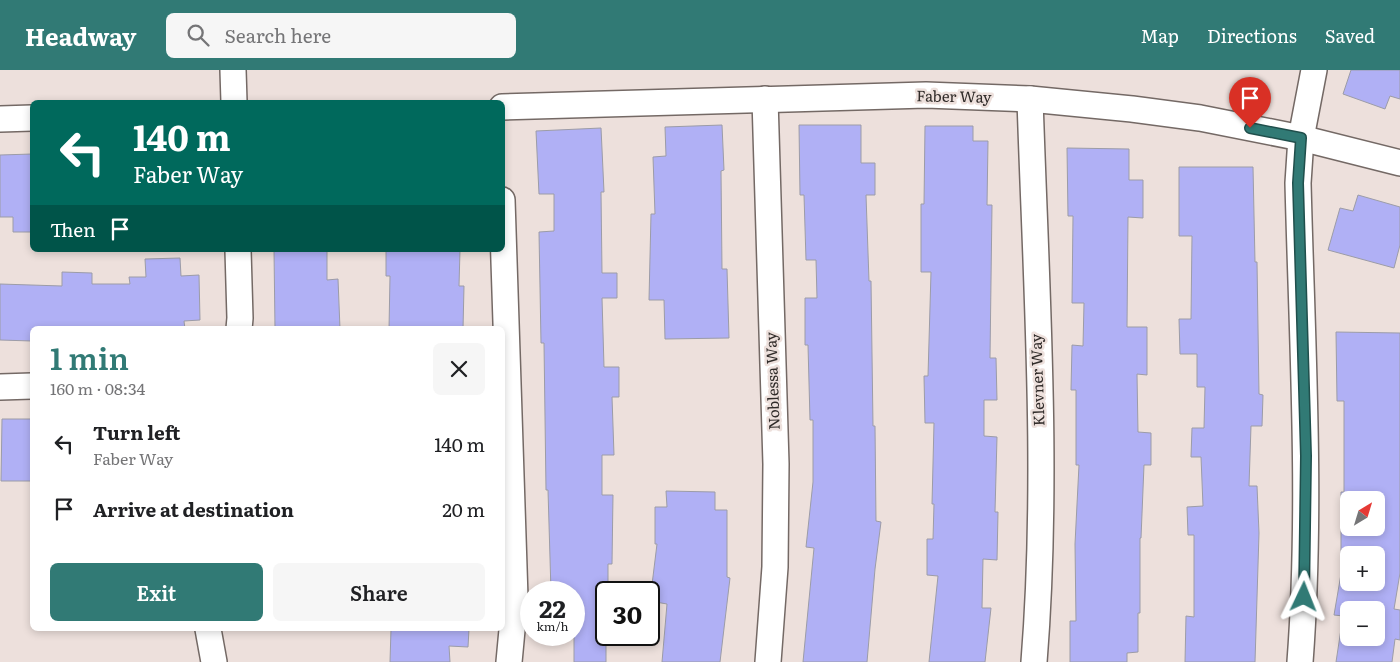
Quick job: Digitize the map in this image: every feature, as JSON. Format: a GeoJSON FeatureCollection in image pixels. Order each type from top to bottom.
{"type":"FeatureCollection","features":[{"type":"Feature","properties":{"kind":"street"},"geometry":{"type":"LineString","coordinates":[[233,70],[234,100]]}},
{"type":"Feature","properties":{"kind":"street"},"geometry":{"type":"LineString","coordinates":[[1300,662],[1306,476],[1298,183],[1301,138],[1314,70]]}},
{"type":"Feature","properties":{"kind":"street","name":"Faber Way"},"geometry":{"type":"LineString","coordinates":[[505,107],[926,95],[1030,99],[1200,118],[1301,138],[1400,163]]}},
{"type":"Feature","properties":{"kind":"street","name":"Noblessa Way"},"geometry":{"type":"LineString","coordinates":[[765,99],[776,464],[775,567],[768,662]]}},
{"type":"Feature","properties":{"kind":"street","name":"Klevner Way"},"geometry":{"type":"LineString","coordinates":[[1030,99],[1041,460],[1041,539],[1034,662]]}},
{"type":"Feature","properties":{"kind":"street"},"geometry":{"type":"LineString","coordinates":[[0,119],[30,118]]}},
{"type":"Feature","properties":{"kind":"street"},"geometry":{"type":"LineString","coordinates":[[238,252],[239,326]]}},
{"type":"Feature","properties":{"kind":"street"},"geometry":{"type":"LineString","coordinates":[[504,252],[515,598],[508,662]]}},
{"type":"Feature","properties":{"kind":"street"},"geometry":{"type":"LineString","coordinates":[[0,386],[30,386]]}},
{"type":"Feature","properties":{"kind":"street"},"geometry":{"type":"LineString","coordinates":[[208,631],[214,662]]}},
{"type":"Feature","properties":{"kind":"building"},"geometry":{"type":"Polygon","coordinates":[[[1351,70],[1400,70],[1400,99],[1390,96],[1385,109],[1343,94],[1351,70]]]}},
{"type":"Feature","properties":{"kind":"building"},"geometry":{"type":"Polygon","coordinates":[[[722,125],[724,170],[721,171],[722,269],[727,269],[729,338],[665,339],[664,300],[649,300],[651,214],[655,214],[653,157],[666,156],[665,127],[722,125]]]}},
{"type":"Feature","properties":{"kind":"building"},"geometry":{"type":"Polygon","coordinates":[[[799,125],[861,125],[861,163],[875,163],[875,195],[866,195],[869,281],[871,281],[876,521],[881,522],[867,662],[803,662],[814,548],[806,547],[813,482],[813,420],[810,420],[808,345],[805,345],[805,298],[817,298],[816,260],[806,260],[804,195],[800,195],[799,125]]]}},
{"type":"Feature","properties":{"kind":"building"},"geometry":{"type":"Polygon","coordinates":[[[925,126],[973,126],[973,141],[988,141],[987,205],[992,205],[990,358],[996,358],[997,400],[984,400],[984,436],[997,437],[995,512],[998,512],[997,560],[983,559],[982,608],[991,608],[985,662],[929,662],[938,576],[927,575],[927,539],[933,539],[934,423],[925,423],[924,376],[928,376],[931,272],[921,272],[921,204],[924,204],[925,126]]]}},
{"type":"Feature","properties":{"kind":"building"},"geometry":{"type":"Polygon","coordinates":[[[601,128],[604,192],[601,192],[602,273],[617,273],[617,298],[602,298],[604,367],[619,367],[619,397],[612,397],[614,455],[602,455],[602,495],[613,495],[612,564],[608,564],[608,581],[595,581],[595,646],[606,646],[606,662],[574,662],[574,646],[585,646],[585,581],[551,581],[548,490],[546,490],[544,343],[541,343],[539,232],[554,231],[554,194],[539,194],[536,131],[601,128]]]}},
{"type":"Feature","properties":{"kind":"building"},"geometry":{"type":"Polygon","coordinates":[[[1067,148],[1129,149],[1129,180],[1143,180],[1143,218],[1128,217],[1127,327],[1147,327],[1147,375],[1137,374],[1138,432],[1151,433],[1151,465],[1144,465],[1140,538],[1138,652],[1127,653],[1127,662],[1070,662],[1070,621],[1076,621],[1075,544],[1079,465],[1076,465],[1076,390],[1071,390],[1072,345],[1083,346],[1084,303],[1072,303],[1073,216],[1068,216],[1067,148]]]}},
{"type":"Feature","properties":{"kind":"building"},"geometry":{"type":"Polygon","coordinates":[[[30,154],[30,232],[13,232],[13,217],[0,217],[0,155],[30,154]]]}},
{"type":"Feature","properties":{"kind":"building"},"geometry":{"type":"Polygon","coordinates":[[[1179,167],[1253,167],[1259,394],[1263,395],[1262,426],[1251,426],[1249,486],[1257,486],[1259,533],[1255,662],[1185,662],[1186,616],[1194,617],[1194,535],[1188,535],[1187,507],[1203,506],[1201,457],[1191,457],[1192,428],[1204,428],[1205,387],[1197,387],[1197,354],[1180,354],[1179,319],[1191,319],[1192,236],[1179,236],[1179,167]]]}},
{"type":"Feature","properties":{"kind":"building"},"geometry":{"type":"Polygon","coordinates":[[[1358,195],[1400,207],[1400,245],[1394,268],[1328,250],[1340,208],[1353,211],[1358,195]]]}},
{"type":"Feature","properties":{"kind":"building"},"geometry":{"type":"Polygon","coordinates":[[[274,252],[327,252],[327,280],[338,279],[340,326],[275,326],[274,252]]]}},
{"type":"Feature","properties":{"kind":"building"},"geometry":{"type":"Polygon","coordinates":[[[386,252],[460,252],[459,286],[464,286],[463,326],[389,326],[390,276],[386,276],[386,252]]]}},
{"type":"Feature","properties":{"kind":"building"},"geometry":{"type":"Polygon","coordinates":[[[180,258],[181,276],[199,275],[200,320],[184,321],[185,326],[30,326],[30,341],[0,340],[0,284],[62,286],[62,272],[92,273],[92,284],[130,284],[129,277],[146,277],[145,259],[180,258]]]}},
{"type":"Feature","properties":{"kind":"building"},"geometry":{"type":"Polygon","coordinates":[[[1336,332],[1400,333],[1400,573],[1394,609],[1400,610],[1400,640],[1395,639],[1392,662],[1336,662],[1340,636],[1340,646],[1385,646],[1385,601],[1340,601],[1340,616],[1334,615],[1340,580],[1340,591],[1385,591],[1385,546],[1341,546],[1341,536],[1385,536],[1385,491],[1344,491],[1344,401],[1337,401],[1336,332]]]}},
{"type":"Feature","properties":{"kind":"building"},"geometry":{"type":"Polygon","coordinates":[[[2,419],[30,419],[30,481],[1,481],[2,419]]]}},
{"type":"Feature","properties":{"kind":"building"},"geometry":{"type":"Polygon","coordinates":[[[666,491],[715,492],[715,510],[727,510],[727,577],[730,578],[720,662],[662,662],[667,604],[660,603],[660,581],[652,581],[657,544],[655,544],[655,507],[667,507],[666,491]]]}},
{"type":"Feature","properties":{"kind":"building"},"geometry":{"type":"Polygon","coordinates":[[[391,631],[469,631],[468,647],[449,646],[450,662],[390,662],[391,631]]]}},
{"type":"Feature","properties":{"kind":"route"},"geometry":{"type":"LineString","coordinates":[[1250,128],[1301,138],[1298,183],[1306,456],[1304,597]]}}]}
